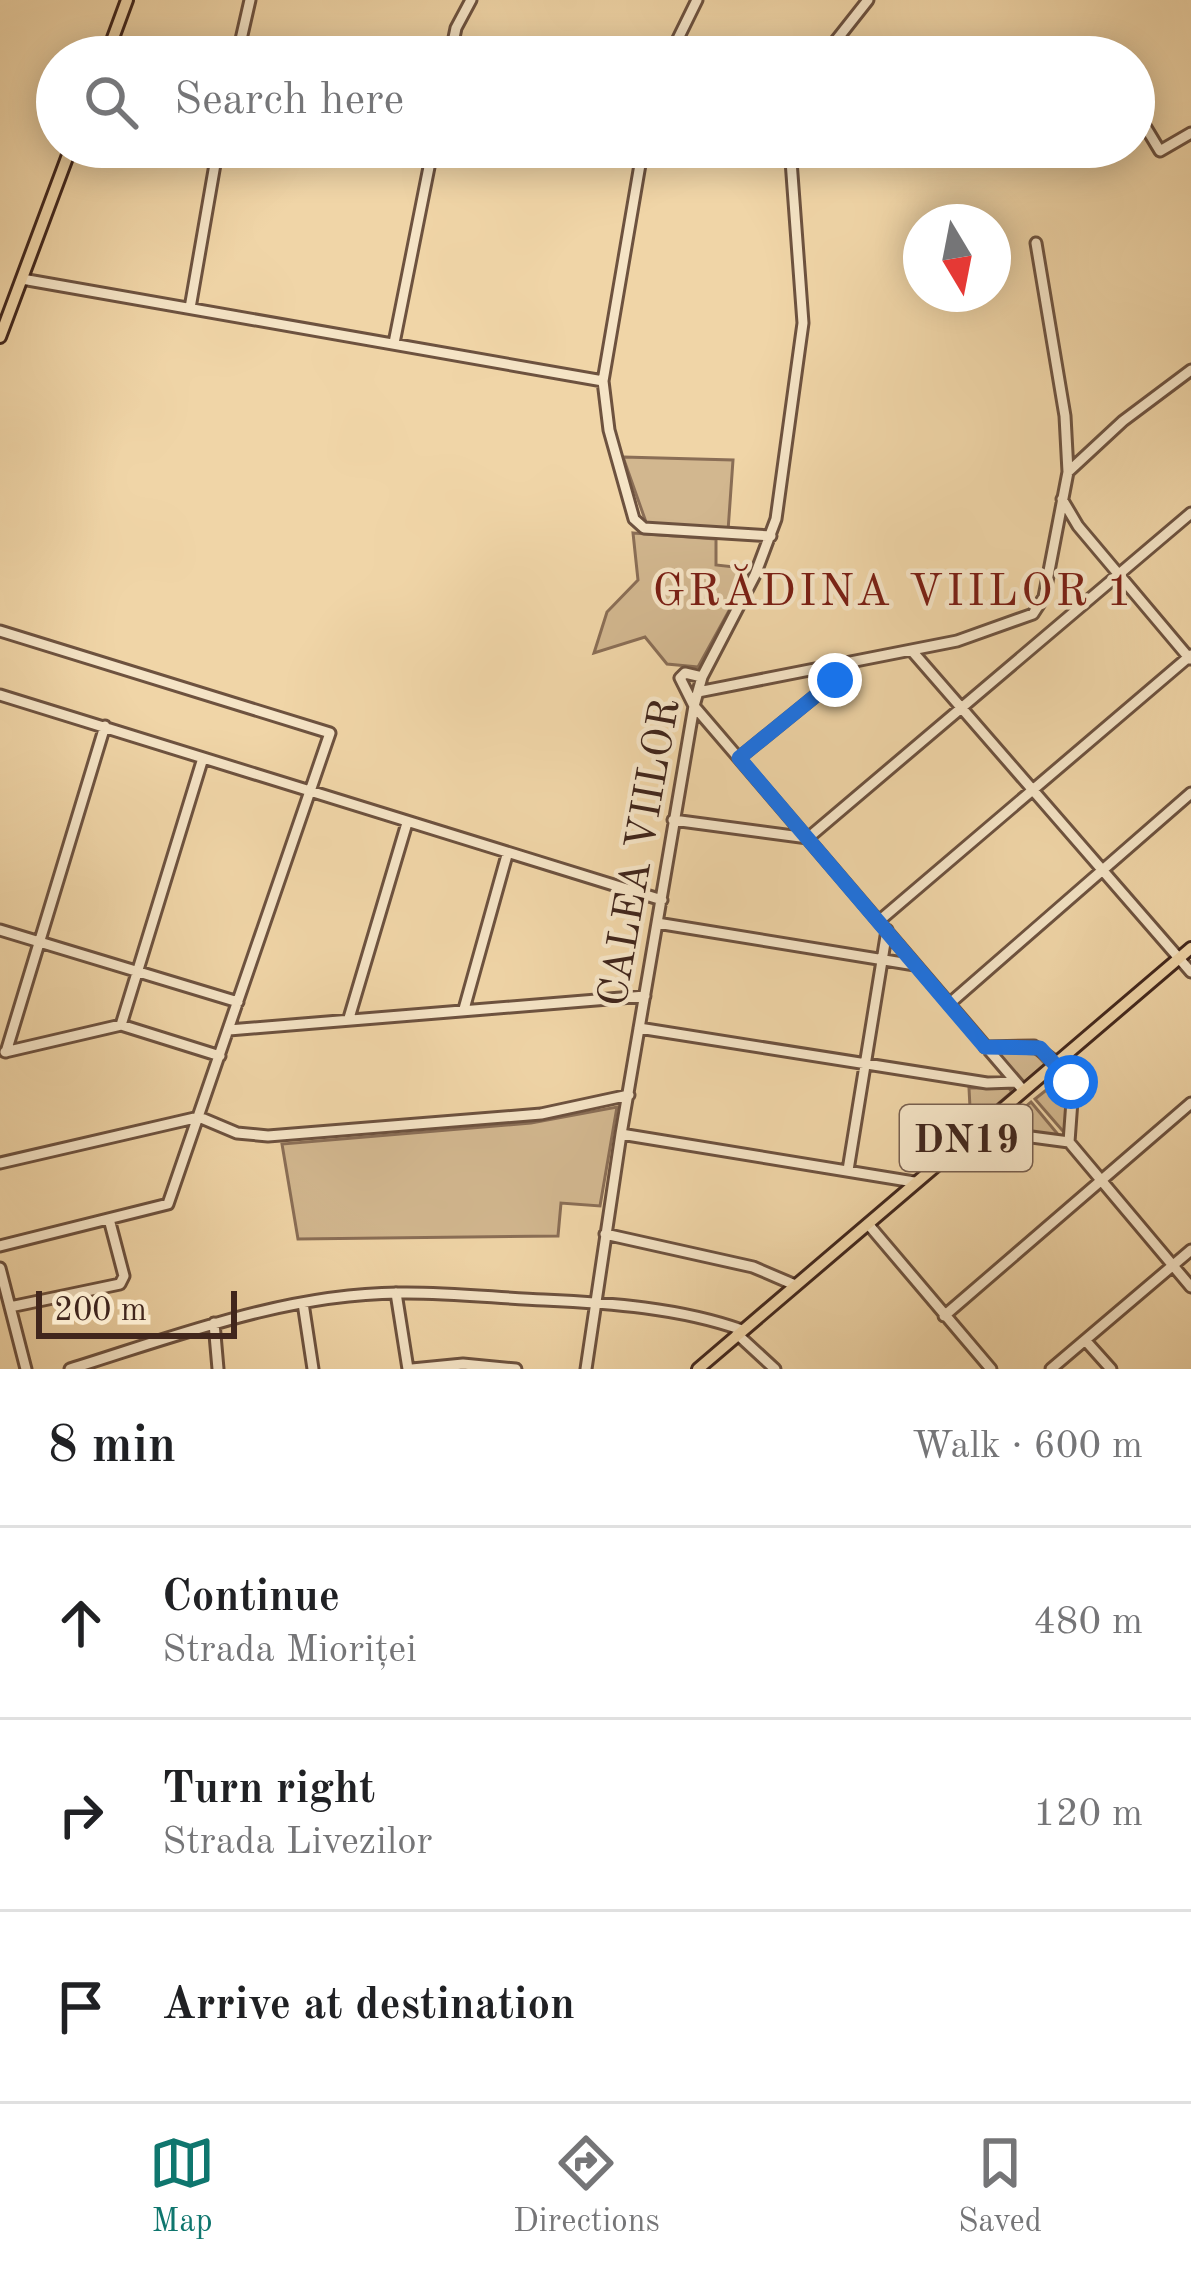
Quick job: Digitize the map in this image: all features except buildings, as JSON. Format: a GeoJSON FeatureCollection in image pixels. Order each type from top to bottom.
{"type":"FeatureCollection","features":[{"type":"Feature","properties":{"kind":"main road"},"geometry":{"type":"LineString","coordinates":[[114,36],[127,0]]}},
{"type":"Feature","properties":{"kind":"main road"},"geometry":{"type":"LineString","coordinates":[[0,337],[63,168]]}},
{"type":"Feature","properties":{"kind":"main road","name":"DN19"},"geometry":{"type":"LineString","coordinates":[[698,1369],[992,1116],[1019,1086],[1056,1062],[1191,948]]}},
{"type":"Feature","properties":{"kind":"street"},"geometry":{"type":"LineString","coordinates":[[242,36],[250,0]]}},
{"type":"Feature","properties":{"kind":"street"},"geometry":{"type":"LineString","coordinates":[[455,36],[471,0]]}},
{"type":"Feature","properties":{"kind":"street"},"geometry":{"type":"LineString","coordinates":[[679,36],[697,0]]}},
{"type":"Feature","properties":{"kind":"street"},"geometry":{"type":"LineString","coordinates":[[840,36],[868,0]]}},
{"type":"Feature","properties":{"kind":"street"},"geometry":{"type":"LineString","coordinates":[[1155,144],[1160,152],[1191,133]]}},
{"type":"Feature","properties":{"kind":"street"},"geometry":{"type":"LineString","coordinates":[[190,308],[214,168]]}},
{"type":"Feature","properties":{"kind":"street"},"geometry":{"type":"LineString","coordinates":[[394,343],[429,168]]}},
{"type":"Feature","properties":{"kind":"street"},"geometry":{"type":"LineString","coordinates":[[640,168],[602,381],[609,430],[638,525],[771,536]]}},
{"type":"Feature","properties":{"kind":"street","name":"CALEA VIILOR"},"geometry":{"type":"LineString","coordinates":[[586,1369],[694,706],[702,677],[771,536],[802,323],[792,168]]}},
{"type":"Feature","properties":{"kind":"street"},"geometry":{"type":"LineString","coordinates":[[698,692],[912,651],[1010,626],[1033,614],[1044,597],[1068,472],[1065,416],[1036,243]]}},
{"type":"Feature","properties":{"kind":"street"},"geometry":{"type":"LineString","coordinates":[[22,279],[602,381]]}},
{"type":"Feature","properties":{"kind":"street"},"geometry":{"type":"LineString","coordinates":[[1068,472],[1191,370]]}},
{"type":"Feature","properties":{"kind":"street"},"geometry":{"type":"LineString","coordinates":[[848,1169],[883,926],[1033,788],[1190,658],[1078,526],[1062,500]]}},
{"type":"Feature","properties":{"kind":"street"},"geometry":{"type":"LineString","coordinates":[[674,820],[808,838],[1191,513]]}},
{"type":"Feature","properties":{"kind":"street"},"geometry":{"type":"LineString","coordinates":[[1057,527],[1078,526]]}},
{"type":"Feature","properties":{"kind":"street"},"geometry":{"type":"LineString","coordinates":[[0,631],[330,733],[168,1204],[0,1246]]}},
{"type":"Feature","properties":{"kind":"street"},"geometry":{"type":"LineString","coordinates":[[912,651],[1191,972]]}},
{"type":"Feature","properties":{"kind":"street"},"geometry":{"type":"LineString","coordinates":[[739,758],[847,665]]}},
{"type":"Feature","properties":{"kind":"street"},"geometry":{"type":"LineString","coordinates":[[702,677],[686,673],[680,678],[694,706],[1019,1086]]}},
{"type":"Feature","properties":{"kind":"street"},"geometry":{"type":"LineString","coordinates":[[0,694],[662,901]]}},
{"type":"Feature","properties":{"kind":"street"},"geometry":{"type":"LineString","coordinates":[[3,1052],[105,726]]}},
{"type":"Feature","properties":{"kind":"street"},"geometry":{"type":"LineString","coordinates":[[121,1025],[203,758]]}},
{"type":"Feature","properties":{"kind":"street"},"geometry":{"type":"LineString","coordinates":[[949,1004],[1191,793]]}},
{"type":"Feature","properties":{"kind":"street"},"geometry":{"type":"LineString","coordinates":[[349,1018],[407,823]]}},
{"type":"Feature","properties":{"kind":"street"},"geometry":{"type":"LineString","coordinates":[[464,1009],[507,855]]}},
{"type":"Feature","properties":{"kind":"street"},"geometry":{"type":"LineString","coordinates":[[657,923],[915,965]]}},
{"type":"Feature","properties":{"kind":"street"},"geometry":{"type":"LineString","coordinates":[[0,930],[238,1002]]}},
{"type":"Feature","properties":{"kind":"street"},"geometry":{"type":"LineString","coordinates":[[229,1030],[645,996]]}},
{"type":"Feature","properties":{"kind":"street"},"geometry":{"type":"LineString","coordinates":[[3,1052],[121,1025],[220,1056]]}},
{"type":"Feature","properties":{"kind":"street"},"geometry":{"type":"LineString","coordinates":[[639,1028],[1019,1086]]}},
{"type":"Feature","properties":{"kind":"street"},"geometry":{"type":"LineString","coordinates":[[985,1047],[1034,1046],[1056,1062],[1073,1087],[1069,1142],[1191,1286]]}},
{"type":"Feature","properties":{"kind":"street"},"geometry":{"type":"LineString","coordinates":[[0,1163],[199,1118],[237,1133],[268,1136],[541,1114],[629,1095]]}},
{"type":"Feature","properties":{"kind":"street"},"geometry":{"type":"LineString","coordinates":[[944,1316],[1191,1103]]}},
{"type":"Feature","properties":{"kind":"street"},"geometry":{"type":"LineString","coordinates":[[992,1116],[1009,1134],[1069,1142]]}},
{"type":"Feature","properties":{"kind":"street"},"geometry":{"type":"LineString","coordinates":[[621,1134],[914,1183]]}},
{"type":"Feature","properties":{"kind":"street"},"geometry":{"type":"LineString","coordinates":[[10,1307],[120,1284],[124,1276],[109,1219]]}},
{"type":"Feature","properties":{"kind":"street"},"geometry":{"type":"LineString","coordinates":[[868,1223],[991,1369]]}},
{"type":"Feature","properties":{"kind":"street"},"geometry":{"type":"LineString","coordinates":[[605,1234],[753,1267],[795,1285]]}},
{"type":"Feature","properties":{"kind":"street"},"geometry":{"type":"LineString","coordinates":[[1051,1369],[1191,1250]]}},
{"type":"Feature","properties":{"kind":"street"},"geometry":{"type":"LineString","coordinates":[[0,1268],[26,1369]]}},
{"type":"Feature","properties":{"kind":"street"},"geometry":{"type":"LineString","coordinates":[[396,1293],[410,1369],[464,1364],[516,1369]]}},
{"type":"Feature","properties":{"kind":"street"},"geometry":{"type":"LineString","coordinates":[[70,1369],[214,1323],[303,1303],[396,1293],[597,1302],[713,1320],[775,1369]]}},
{"type":"Feature","properties":{"kind":"street"},"geometry":{"type":"LineString","coordinates":[[303,1303],[313,1369]]}},
{"type":"Feature","properties":{"kind":"street"},"geometry":{"type":"LineString","coordinates":[[713,1320],[736,1335]]}},
{"type":"Feature","properties":{"kind":"street"},"geometry":{"type":"LineString","coordinates":[[214,1323],[218,1369]]}},
{"type":"Feature","properties":{"kind":"street"},"geometry":{"type":"LineString","coordinates":[[1085,1340],[1111,1369]]}},
{"type":"Feature","properties":{"kind":"shaded area"},"geometry":{"type":"Polygon","coordinates":[[[623,457],[733,460],[728,531],[647,525],[623,457]]]}},
{"type":"Feature","properties":{"kind":"shaded area"},"geometry":{"type":"Polygon","coordinates":[[[633,533],[716,539],[716,565],[752,569],[698,667],[667,664],[645,637],[594,653],[607,612],[638,580],[633,533]]]}},
{"type":"Feature","properties":{"kind":"shaded area"},"geometry":{"type":"Polygon","coordinates":[[[994,1052],[1036,1054],[1045,1064],[1021,1085],[994,1052]]]}},
{"type":"Feature","properties":{"kind":"shaded area"},"geometry":{"type":"Polygon","coordinates":[[[1064,1076],[1068,1137],[1035,1099],[1064,1076]]]}},
{"type":"Feature","properties":{"kind":"shaded area"},"geometry":{"type":"Polygon","coordinates":[[[969,1088],[1009,1088],[1012,1092],[971,1127],[969,1088]]]}},
{"type":"Feature","properties":{"kind":"shaded area"},"geometry":{"type":"Polygon","coordinates":[[[1031,1102],[1061,1138],[1003,1125],[1031,1102]]]}},
{"type":"Feature","properties":{"kind":"shaded area"},"geometry":{"type":"Polygon","coordinates":[[[617,1107],[600,1206],[561,1203],[558,1236],[298,1239],[282,1144],[531,1123],[617,1107]]]}},
{"type":"Feature","properties":{"kind":"district","name":"GRĂDINA VIILOR 1"},"geometry":{"type":"Point","coordinates":[894,589]}},
{"type":"Feature","properties":{"kind":"route"},"geometry":{"type":"LineString","coordinates":[[835,680],[739,758],[985,1047],[1040,1048],[1071,1082]]}}]}
